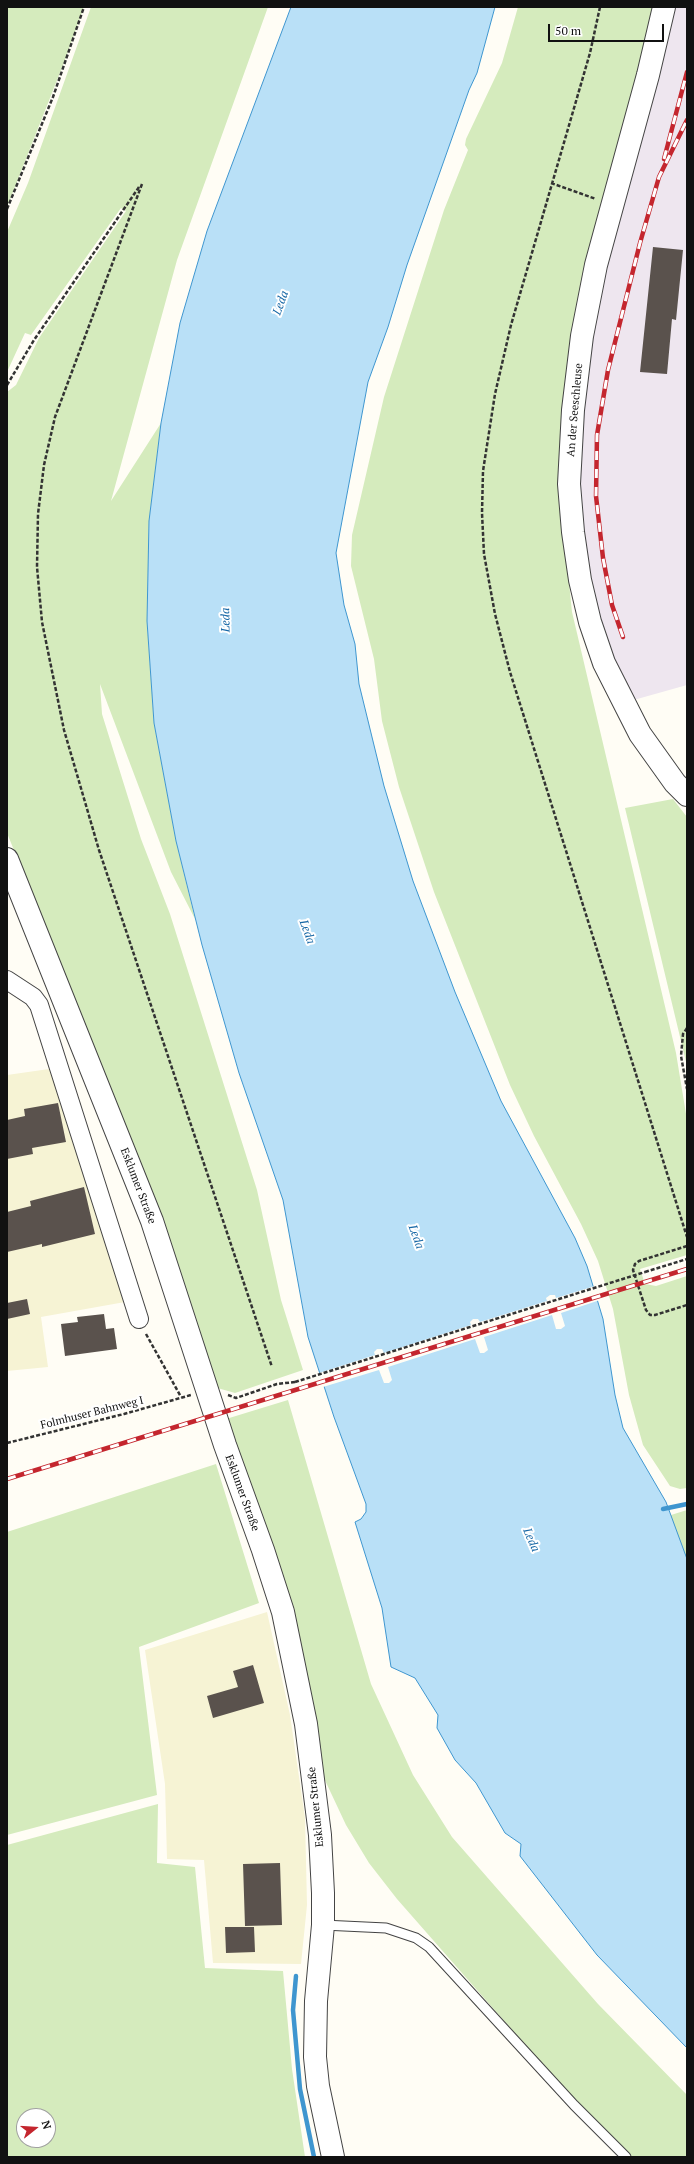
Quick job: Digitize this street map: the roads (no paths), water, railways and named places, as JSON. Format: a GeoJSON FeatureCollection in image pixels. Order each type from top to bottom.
{"type":"FeatureCollection","features":[{"type":"Feature","properties":{"kind":"street","name":"An der Seeschleuse"},"geometry":{"type":"LineString","coordinates":[[664,7],[648,75],[594,279],[582,336],[572,410],[569,484],[573,532],[580,580],[590,622],[604,663],[640,734],[675,783],[687,795]]}},
{"type":"Feature","properties":{"kind":"street","name":"Esklumer Straße"},"geometry":{"type":"LineString","coordinates":[[7,859],[152,1221],[220,1430],[263,1550],[283,1612],[298,1683],[313,1768],[322,1864],[323,1925],[316,2001],[315,2057],[318,2086],[333,2157]]}},
{"type":"Feature","properties":{"kind":"street"},"geometry":{"type":"LineString","coordinates":[[7,980],[33,997],[38,1005],[139,1319]]}},
{"type":"Feature","properties":{"kind":"lane"},"geometry":{"type":"LineString","coordinates":[[323,1925],[386,1928],[416,1938],[429,1947],[574,2105],[626,2157]]}},
{"type":"Feature","properties":{"kind":"water","name":"Leda"},"geometry":{"type":"Polygon","coordinates":[[[291,7],[495,7],[477,73],[469,90],[407,265],[388,327],[368,382],[336,553],[344,605],[355,644],[359,684],[384,786],[413,881],[455,992],[501,1101],[575,1238],[587,1266],[603,1319],[615,1395],[623,1428],[666,1502],[687,1559],[687,2048],[597,1955],[520,1856],[521,1844],[505,1833],[476,1783],[455,1760],[437,1728],[438,1715],[415,1678],[391,1667],[382,1608],[355,1522],[361,1519],[366,1512],[366,1504],[334,1417],[308,1337],[283,1200],[239,1073],[202,945],[176,841],[154,723],[147,621],[149,521],[161,423],[180,323],[207,231],[291,7]]]}},
{"type":"Feature","properties":{"kind":"waterway"},"geometry":{"type":"LineString","coordinates":[[663,1509],[687,1504]]}},
{"type":"Feature","properties":{"kind":"waterway"},"geometry":{"type":"LineString","coordinates":[[296,1976],[293,2010],[300,2089],[314,2157]]}},
{"type":"Feature","properties":{"kind":"railway"},"geometry":{"type":"LineString","coordinates":[[664,159],[687,72]]}},
{"type":"Feature","properties":{"kind":"railway"},"geometry":{"type":"LineString","coordinates":[[623,637],[612,605],[603,558],[596,496],[597,435],[608,370],[640,243],[659,177],[687,120]]}},
{"type":"Feature","properties":{"kind":"railway"},"geometry":{"type":"LineString","coordinates":[[7,1479],[687,1269]]}}]}
